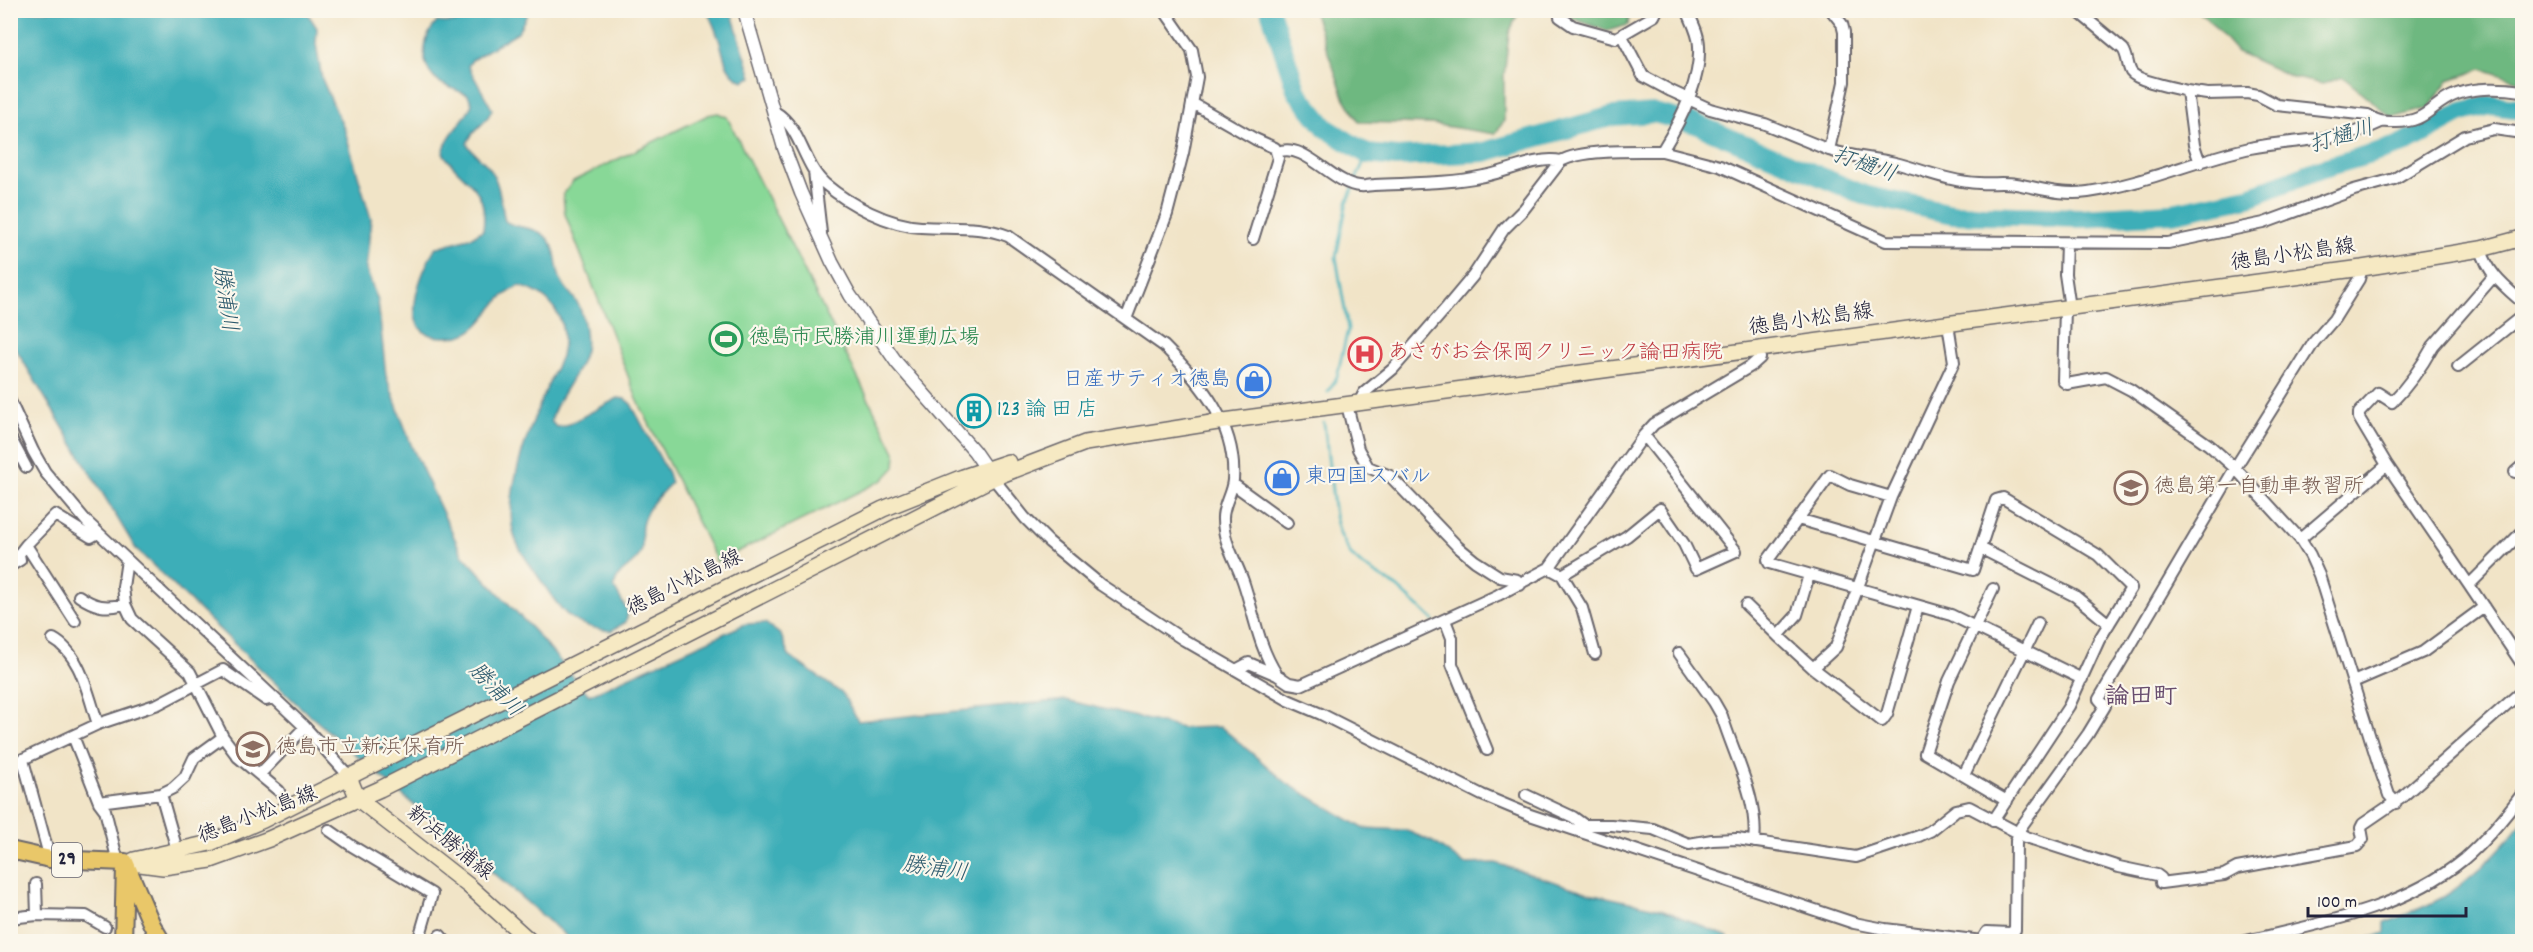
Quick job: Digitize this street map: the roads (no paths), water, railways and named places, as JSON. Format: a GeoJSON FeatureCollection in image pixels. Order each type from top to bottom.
{"type":"FeatureCollection","features":[{"type":"Feature","properties":{"kind":"main road","name":"徳島小松島線"},"geometry":{"type":"LineString","coordinates":[[121,862],[163,867],[211,860],[270,839],[380,789],[965,484],[1016,460],[1106,439],[1224,421],[2362,268],[2481,249],[2523,238]]}},
{"type":"Feature","properties":{"kind":"main road","name":"徳島小松島線"},"geometry":{"type":"LineString","coordinates":[[121,862],[220,838],[263,820],[354,772],[883,509],[965,484]]}},
{"type":"Feature","properties":{"kind":"main road","name":"新浜勝浦線"},"geometry":{"type":"LineString","coordinates":[[354,772],[358,799],[469,886],[527,941]]}},
{"type":"Feature","properties":{"kind":"main road","name":"29"},"geometry":{"type":"LineString","coordinates":[[10,850],[50,859],[121,862]]}},
{"type":"Feature","properties":{"kind":"main road"},"geometry":{"type":"LineString","coordinates":[[121,862],[123,942]]}},
{"type":"Feature","properties":{"kind":"main road"},"geometry":{"type":"LineString","coordinates":[[121,862],[162,942]]}},
{"type":"Feature","properties":{"kind":"street"},"geometry":{"type":"LineString","coordinates":[[744,10],[797,181],[821,237],[850,295],[897,363],[974,452],[1025,518],[1049,542],[1101,585],[1184,640],[1288,700],[1482,795],[1854,922],[1885,929],[1986,941],[1987,932],[2010,933],[2014,930],[2018,833],[2088,734],[2105,706],[2099,699],[2235,468],[2321,331],[2334,320],[2360,279],[2362,268]]}},
{"type":"Feature","properties":{"kind":"street"},"geometry":{"type":"LineString","coordinates":[[1126,319],[1167,214],[1197,77],[1196,61],[1192,50],[1164,10]]}},
{"type":"Feature","properties":{"kind":"street"},"geometry":{"type":"LineString","coordinates":[[1560,17],[1573,26],[1616,38],[1654,16],[1657,10]]}},
{"type":"Feature","properties":{"kind":"street"},"geometry":{"type":"LineString","coordinates":[[1663,149],[1687,101],[1696,70],[1699,47],[1688,10]]}},
{"type":"Feature","properties":{"kind":"street"},"geometry":{"type":"LineString","coordinates":[[1829,150],[1844,82],[1844,32],[1842,24],[1831,10]]}},
{"type":"Feature","properties":{"kind":"street"},"geometry":{"type":"LineString","coordinates":[[2076,10],[2123,49],[2128,56],[2130,70],[2137,77],[2187,91],[2258,95],[2277,105],[2368,115],[2379,123]]}},
{"type":"Feature","properties":{"kind":"street"},"geometry":{"type":"LineString","coordinates":[[1622,36],[1643,76],[1687,101],[1765,124],[1854,158],[1897,164],[1957,180],[2015,184],[2062,194],[2088,192],[2166,175],[2200,163],[2271,144],[2320,139],[2367,129],[2379,123],[2409,123],[2420,119],[2441,102],[2467,91],[2523,91]]}},
{"type":"Feature","properties":{"kind":"street"},"geometry":{"type":"LineString","coordinates":[[2187,91],[2194,145],[2200,163]]}},
{"type":"Feature","properties":{"kind":"street"},"geometry":{"type":"LineString","coordinates":[[1192,104],[1255,140],[1275,148],[1278,152],[1253,239]]}},
{"type":"Feature","properties":{"kind":"street"},"geometry":{"type":"LineString","coordinates":[[775,112],[784,118],[814,171],[824,183],[838,193],[885,219],[918,227],[986,229],[1008,236],[1126,319],[1173,356],[1214,405],[1224,421],[1233,456],[1233,484],[1222,521],[1227,542],[1243,579],[1263,650],[1277,675]]}},
{"type":"Feature","properties":{"kind":"street"},"geometry":{"type":"LineString","coordinates":[[1520,585],[1517,580],[1500,577],[1475,561],[1458,547],[1390,476],[1368,467],[1358,449],[1353,404],[1393,369],[1454,299],[1473,276],[1504,229],[1524,209],[1561,161],[1569,156],[1663,149],[1720,165],[1886,240],[2178,243],[2264,223],[2354,190],[2394,179],[2465,136],[2494,129],[2523,133]]}},
{"type":"Feature","properties":{"kind":"street"},"geometry":{"type":"LineString","coordinates":[[1278,152],[1286,149],[1293,150],[1326,168],[1344,182],[1359,186],[1447,182],[1492,175],[1542,160],[1561,161]]}},
{"type":"Feature","properties":{"kind":"street"},"geometry":{"type":"LineString","coordinates":[[814,171],[816,203],[822,228],[821,237]]}},
{"type":"Feature","properties":{"kind":"street"},"geometry":{"type":"LineString","coordinates":[[2066,243],[2067,308],[2063,381],[2067,384],[2095,378],[2113,379],[2172,418],[2235,468],[2300,539],[2319,575],[2383,776],[2390,795],[2396,802]]}},
{"type":"Feature","properties":{"kind":"street"},"geometry":{"type":"LineString","coordinates":[[2481,249],[2485,262],[2494,276],[2523,302]]}},
{"type":"Feature","properties":{"kind":"street"},"geometry":{"type":"LineString","coordinates":[[2494,276],[2433,346],[2428,358],[2401,393],[2392,402],[2378,393],[2359,413],[2359,418],[2387,465],[2523,664]]}},
{"type":"Feature","properties":{"kind":"street"},"geometry":{"type":"LineString","coordinates":[[2458,367],[2523,316]]}},
{"type":"Feature","properties":{"kind":"street"},"geometry":{"type":"LineString","coordinates":[[1814,668],[1836,647],[1891,497],[1954,362],[1948,324]]}},
{"type":"Feature","properties":{"kind":"street"},"geometry":{"type":"LineString","coordinates":[[1289,683],[1301,685],[1311,681],[1520,585],[1549,568],[1654,424],[1751,366],[1760,358],[1758,350]]}},
{"type":"Feature","properties":{"kind":"street"},"geometry":{"type":"LineString","coordinates":[[10,401],[45,472],[98,533],[354,772]]}},
{"type":"Feature","properties":{"kind":"street"},"geometry":{"type":"LineString","coordinates":[[1562,575],[1627,536],[1660,509],[1684,544],[1696,568],[1736,550],[1644,435]]}},
{"type":"Feature","properties":{"kind":"street"},"geometry":{"type":"LineString","coordinates":[[10,438],[14,449],[26,467]]}},
{"type":"Feature","properties":{"kind":"street"},"geometry":{"type":"LineString","coordinates":[[2300,539],[2387,465]]}},
{"type":"Feature","properties":{"kind":"street"},"geometry":{"type":"LineString","coordinates":[[1891,497],[1830,475],[1768,560],[1769,563],[1951,615],[2082,679]]}},
{"type":"Feature","properties":{"kind":"street"},"geometry":{"type":"LineString","coordinates":[[1233,484],[1287,523]]}},
{"type":"Feature","properties":{"kind":"street"},"geometry":{"type":"LineString","coordinates":[[1798,519],[1973,570],[1982,549],[1996,500],[2003,498],[2098,555],[2131,588],[2109,624],[2060,721],[1993,822]]}},
{"type":"Feature","properties":{"kind":"street"},"geometry":{"type":"LineString","coordinates":[[10,566],[20,560],[19,554],[26,545],[55,515],[91,537],[98,533]]}},
{"type":"Feature","properties":{"kind":"street"},"geometry":{"type":"LineString","coordinates":[[2469,585],[2523,532]]}},
{"type":"Feature","properties":{"kind":"street"},"geometry":{"type":"LineString","coordinates":[[26,545],[40,574],[68,617]]}},
{"type":"Feature","properties":{"kind":"street"},"geometry":{"type":"LineString","coordinates":[[1982,549],[2068,592],[2109,624]]}},
{"type":"Feature","properties":{"kind":"street"},"geometry":{"type":"LineString","coordinates":[[127,560],[123,587],[125,604],[132,619],[190,672],[223,737],[238,757],[279,791]]}},
{"type":"Feature","properties":{"kind":"street"},"geometry":{"type":"LineString","coordinates":[[1549,568],[1562,575],[1582,608],[1595,654]]}},
{"type":"Feature","properties":{"kind":"street"},"geometry":{"type":"LineString","coordinates":[[1778,636],[1797,615],[1809,575]]}},
{"type":"Feature","properties":{"kind":"street"},"geometry":{"type":"LineString","coordinates":[[1993,589],[1949,681],[1924,753],[2007,801]]}},
{"type":"Feature","properties":{"kind":"street"},"geometry":{"type":"LineString","coordinates":[[80,596],[93,606],[102,608],[125,604]]}},
{"type":"Feature","properties":{"kind":"street"},"geometry":{"type":"LineString","coordinates":[[1746,605],[1814,668],[1882,721],[1887,714],[1918,606]]}},
{"type":"Feature","properties":{"kind":"street"},"geometry":{"type":"LineString","coordinates":[[2353,682],[2423,652],[2484,607]]}},
{"type":"Feature","properties":{"kind":"street"},"geometry":{"type":"LineString","coordinates":[[1445,620],[1452,638],[1452,664],[1486,750]]}},
{"type":"Feature","properties":{"kind":"street"},"geometry":{"type":"LineString","coordinates":[[1964,775],[2038,623]]}},
{"type":"Feature","properties":{"kind":"street"},"geometry":{"type":"LineString","coordinates":[[52,639],[68,651],[84,681],[98,724]]}},
{"type":"Feature","properties":{"kind":"street"},"geometry":{"type":"LineString","coordinates":[[1679,654],[1722,716],[1753,808],[1756,828],[1754,842]]}},
{"type":"Feature","properties":{"kind":"street"},"geometry":{"type":"LineString","coordinates":[[1236,670],[1249,663],[1277,675],[1289,683],[1306,707]]}},
{"type":"Feature","properties":{"kind":"street"},"geometry":{"type":"LineString","coordinates":[[10,765],[98,724],[158,704],[223,670],[266,700],[274,698]]}},
{"type":"Feature","properties":{"kind":"street"},"geometry":{"type":"LineString","coordinates":[[1583,829],[1653,829],[1689,844],[1725,839],[1856,857],[1919,836],[1930,831],[1956,810],[1969,807],[1993,822],[2018,833],[2119,867],[2157,875],[2161,878],[2161,883],[2224,875],[2237,868],[2357,846],[2363,839],[2361,828],[2363,824],[2396,802],[2523,691]]}},
{"type":"Feature","properties":{"kind":"street"},"geometry":{"type":"LineString","coordinates":[[260,774],[305,727]]}},
{"type":"Feature","properties":{"kind":"street"},"geometry":{"type":"LineString","coordinates":[[73,736],[99,802],[105,810],[121,862]]}},
{"type":"Feature","properties":{"kind":"street"},"geometry":{"type":"LineString","coordinates":[[99,802],[161,794],[173,788],[185,777],[194,758],[223,737]]}},
{"type":"Feature","properties":{"kind":"street"},"geometry":{"type":"LineString","coordinates":[[23,760],[50,859]]}},
{"type":"Feature","properties":{"kind":"street"},"geometry":{"type":"LineString","coordinates":[[161,794],[177,850]]}},
{"type":"Feature","properties":{"kind":"street"},"geometry":{"type":"LineString","coordinates":[[2242,942],[2356,914],[2414,890],[2463,859],[2504,818],[2523,794]]}},
{"type":"Feature","properties":{"kind":"street"},"geometry":{"type":"LineString","coordinates":[[1526,795],[1573,817],[1583,829]]}},
{"type":"Feature","properties":{"kind":"street"},"geometry":{"type":"LineString","coordinates":[[329,830],[432,894],[418,942]]}},
{"type":"Feature","properties":{"kind":"street"},"geometry":{"type":"LineString","coordinates":[[36,884],[37,915]]}},
{"type":"Feature","properties":{"kind":"street"},"geometry":{"type":"LineString","coordinates":[[10,918],[37,915],[86,916],[105,927]]}},
{"type":"Feature","properties":{"kind":"water"},"geometry":{"type":"Polygon","coordinates":[[[472,10],[529,11],[518,32],[472,60],[468,66],[492,109],[467,144],[488,166],[493,175],[498,187],[505,221],[540,232],[549,240],[554,250],[561,281],[578,304],[582,314],[585,350],[551,421],[556,427],[565,426],[618,398],[625,399],[631,404],[668,473],[671,483],[646,514],[642,526],[640,554],[616,581],[614,587],[628,612],[626,622],[611,631],[587,626],[564,612],[522,554],[512,523],[512,500],[523,448],[561,356],[563,332],[556,311],[541,296],[519,286],[500,299],[477,326],[460,336],[430,335],[420,328],[415,317],[418,289],[435,248],[472,237],[483,230],[484,215],[478,194],[443,153],[448,140],[472,104],[468,95],[445,86],[434,78],[426,65],[425,57],[426,42],[437,22],[461,21],[472,10]]]}},
{"type":"Feature","properties":{"kind":"water","name":"勝浦川"},"geometry":{"type":"Polygon","coordinates":[[[11,11],[306,11],[317,28],[316,44],[322,79],[345,131],[371,219],[366,269],[378,301],[386,376],[412,447],[462,554],[535,632],[589,695],[745,624],[765,623],[781,635],[789,656],[843,694],[858,721],[1066,700],[1182,728],[1221,727],[1288,784],[1363,828],[1405,830],[1433,842],[1464,864],[1496,863],[1589,893],[1661,909],[1728,937],[1727,941],[572,941],[299,706],[136,549],[11,341],[11,11]]]}},
{"type":"Feature","properties":{"kind":"water"},"geometry":{"type":"Polygon","coordinates":[[[707,11],[731,11],[752,77],[743,81],[728,68],[707,11]]]}},
{"type":"Feature","properties":{"kind":"water"},"geometry":{"type":"Polygon","coordinates":[[[2522,823],[2522,941],[2359,941],[2385,933],[2385,923],[2430,904],[2456,889],[2505,843],[2522,823]]]}},
{"type":"Feature","properties":{"kind":"waterway","name":"打樋川"},"geometry":{"type":"LineString","coordinates":[[1270,10],[1297,92],[1326,128],[1367,154],[1397,157],[1484,152],[1613,116],[1654,113],[1696,124],[1864,195],[1952,214],[2080,218],[2173,213],[2249,197],[2320,169],[2404,144],[2462,112],[2491,105],[2522,109]]}},
{"type":"Feature","properties":{"kind":"waterway"},"geometry":{"type":"LineString","coordinates":[[1355,182],[1367,154]]}},
{"type":"Feature","properties":{"kind":"waterway"},"geometry":{"type":"LineString","coordinates":[[1328,392],[1337,377],[1348,329],[1336,257],[1347,202],[1353,188]]}},
{"type":"Feature","properties":{"kind":"waterway"},"geometry":{"type":"LineString","coordinates":[[1324,423],[1335,516],[1340,534],[1351,555],[1363,566],[1397,587],[1433,620]]}},
{"type":"Feature","properties":{"kind":"place","name":"徳島市民勝浦川運動広場"},"geometry":{"type":"Point","coordinates":[726,339]}},
{"type":"Feature","properties":{"kind":"place","name":"あさがお会保岡クリニック論田病院"},"geometry":{"type":"Point","coordinates":[1365,354]}},
{"type":"Feature","properties":{"kind":"place","name":"日産サティオ徳島"},"geometry":{"type":"Point","coordinates":[1254,381]}},
{"type":"Feature","properties":{"kind":"place","name":"123 論 田 店"},"geometry":{"type":"Point","coordinates":[974,411]}},
{"type":"Feature","properties":{"kind":"place","name":"東四国スバル"},"geometry":{"type":"Point","coordinates":[1282,478]}},
{"type":"Feature","properties":{"kind":"place","name":"徳島第一自動車教習所"},"geometry":{"type":"Point","coordinates":[2131,488]}},
{"type":"Feature","properties":{"kind":"place","name":"徳島市立新浜保育所"},"geometry":{"type":"Point","coordinates":[253,749]}},
{"type":"Feature","properties":{"kind":"district","name":"論田町"},"geometry":{"type":"Point","coordinates":[2141,698]}}]}
